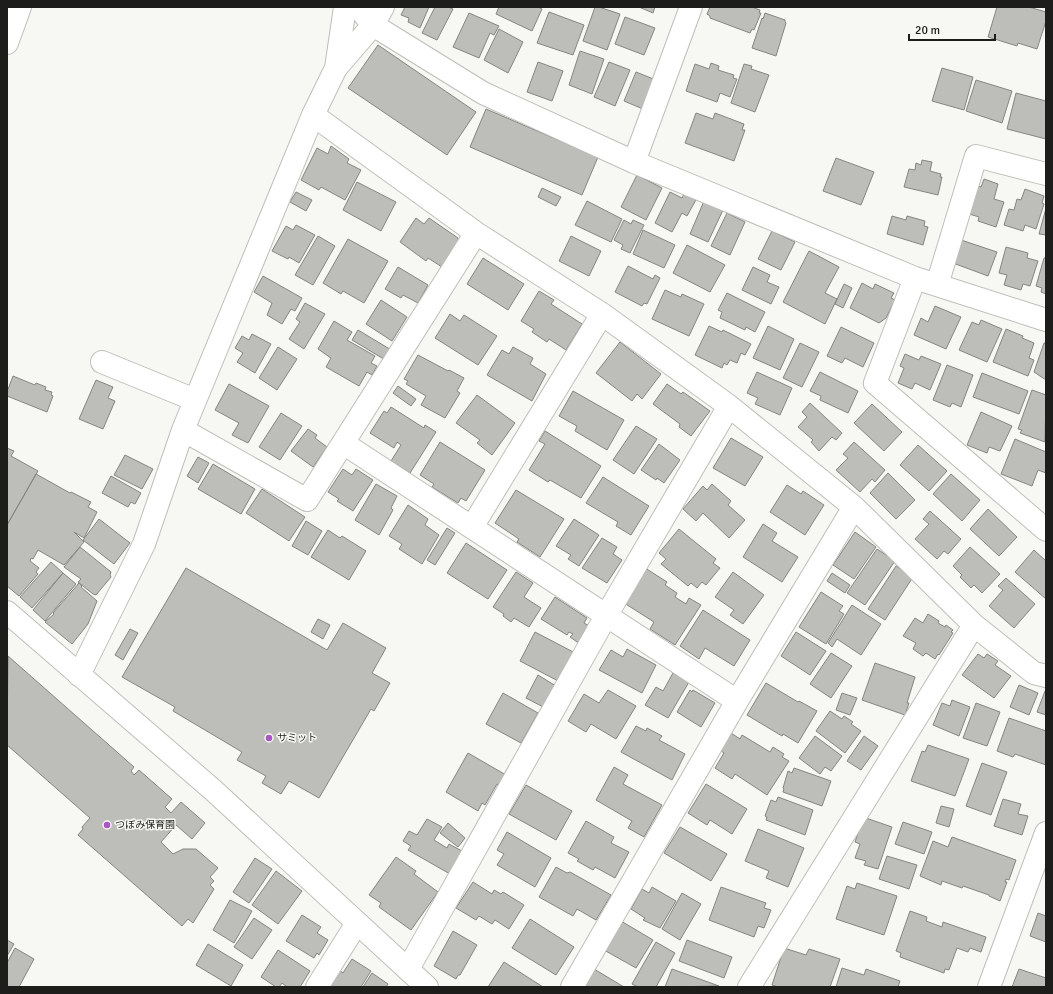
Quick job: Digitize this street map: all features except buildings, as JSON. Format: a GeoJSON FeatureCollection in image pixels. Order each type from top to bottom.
{"type":"FeatureCollection","features":[{"type":"Feature","properties":{"kind":"street"},"geometry":{"type":"LineString","coordinates":[[7,43],[20,7]]}},
{"type":"Feature","properties":{"kind":"street"},"geometry":{"type":"LineString","coordinates":[[336,68],[345,7]]}},
{"type":"Feature","properties":{"kind":"street"},"geometry":{"type":"LineString","coordinates":[[358,7],[378,16],[483,93],[634,162],[915,278],[1046,320]]}},
{"type":"Feature","properties":{"kind":"street"},"geometry":{"type":"LineString","coordinates":[[634,162],[691,7]]}},
{"type":"Feature","properties":{"kind":"street"},"geometry":{"type":"LineString","coordinates":[[79,675],[144,544],[183,430],[313,115],[336,68],[378,16]]}},
{"type":"Feature","properties":{"kind":"street"},"geometry":{"type":"LineString","coordinates":[[313,115],[476,233],[602,314],[729,406],[854,507],[974,625],[1034,673],[1046,676]]}},
{"type":"Feature","properties":{"kind":"street"},"geometry":{"type":"LineString","coordinates":[[937,285],[976,156],[1046,174]]}},
{"type":"Feature","properties":{"kind":"street"},"geometry":{"type":"LineString","coordinates":[[183,430],[307,500],[476,233]]}},
{"type":"Feature","properties":{"kind":"street"},"geometry":{"type":"LineString","coordinates":[[915,278],[875,383],[1046,530]]}},
{"type":"Feature","properties":{"kind":"street"},"geometry":{"type":"LineString","coordinates":[[472,527],[602,314]]}},
{"type":"Feature","properties":{"kind":"street"},"geometry":{"type":"LineString","coordinates":[[102,362],[195,400]]}},
{"type":"Feature","properties":{"kind":"street"},"geometry":{"type":"LineString","coordinates":[[408,970],[606,616],[729,406]]}},
{"type":"Feature","properties":{"kind":"street"},"geometry":{"type":"LineString","coordinates":[[343,443],[737,701]]}},
{"type":"Feature","properties":{"kind":"street"},"geometry":{"type":"LineString","coordinates":[[572,987],[737,701],[854,507]]}},
{"type":"Feature","properties":{"kind":"street"},"geometry":{"type":"LineString","coordinates":[[7,612],[213,790],[427,987]]}},
{"type":"Feature","properties":{"kind":"street"},"geometry":{"type":"LineString","coordinates":[[749,987],[974,625]]}},
{"type":"Feature","properties":{"kind":"street"},"geometry":{"type":"LineString","coordinates":[[989,987],[1046,833]]}},
{"type":"Feature","properties":{"kind":"street"},"geometry":{"type":"LineString","coordinates":[[317,987],[357,923]]}},
{"type":"Feature","properties":{"kind":"place","name":"サミット"},"geometry":{"type":"Point","coordinates":[269,738]}},
{"type":"Feature","properties":{"kind":"place","name":"つぼみ保育園"},"geometry":{"type":"Point","coordinates":[107,825]}}]}
